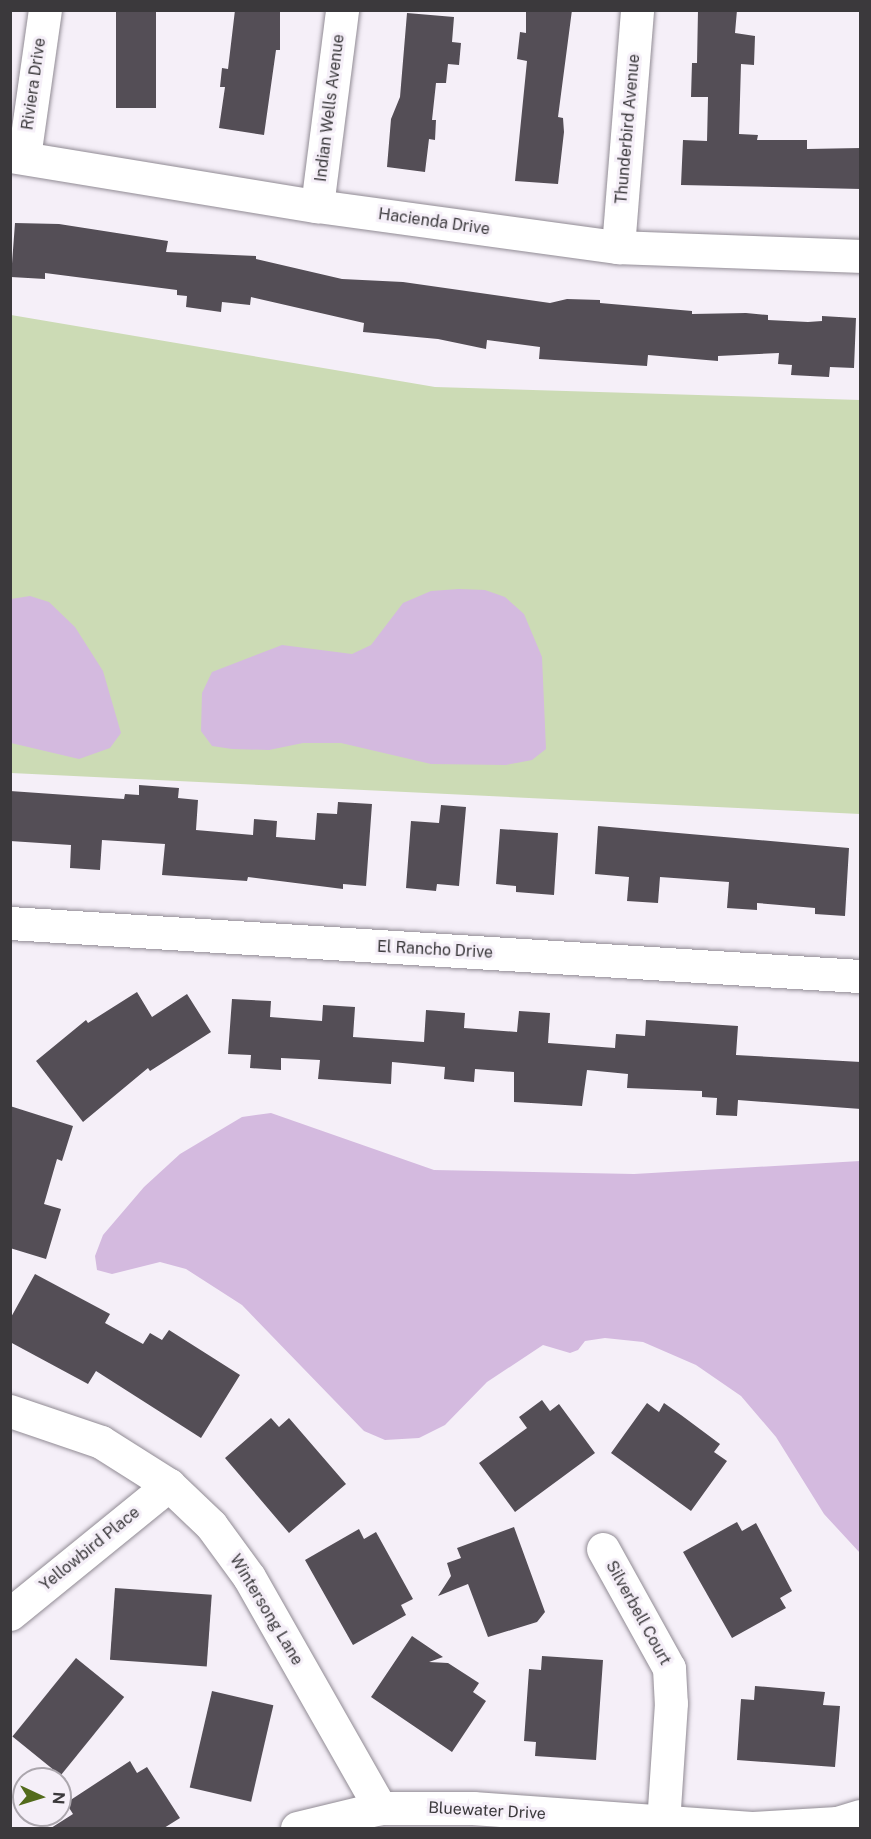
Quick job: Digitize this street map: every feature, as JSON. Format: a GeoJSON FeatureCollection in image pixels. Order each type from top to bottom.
{"type":"FeatureCollection","features":[{"type":"Feature","properties":{"kind":"street","name":"Riviera Drive"},"geometry":{"type":"LineString","coordinates":[[17,156],[45,10]]}},
{"type":"Feature","properties":{"kind":"street","name":"Indian Wells Avenue"},"geometry":{"type":"LineString","coordinates":[[317,207],[342,10]]}},
{"type":"Feature","properties":{"kind":"street","name":"Thunderbird Avenue"},"geometry":{"type":"LineString","coordinates":[[618,247],[637,10]]}},
{"type":"Feature","properties":{"kind":"street","name":"Hacienda Drive"},"geometry":{"type":"LineString","coordinates":[[17,156],[317,207],[618,247],[861,256]]}},
{"type":"Feature","properties":{"kind":"street","name":"El Rancho Drive"},"geometry":{"type":"LineString","coordinates":[[10,923],[861,976]]}},
{"type":"Feature","properties":{"kind":"street","name":"Wintersong Lane"},"geometry":{"type":"LineString","coordinates":[[10,1411],[101,1442],[169,1485],[211,1525],[249,1577],[380,1808]]}},
{"type":"Feature","properties":{"kind":"street","name":"Yellowbird Place"},"geometry":{"type":"LineString","coordinates":[[10,1614],[169,1485]]}},
{"type":"Feature","properties":{"kind":"street","name":"Silverbell Court"},"geometry":{"type":"LineString","coordinates":[[603,1549],[669,1668],[671,1703],[663,1822]]}},
{"type":"Feature","properties":{"kind":"street","name":"Bluewater Drive"},"geometry":{"type":"LineString","coordinates":[[297,1828],[380,1808],[473,1808],[752,1828],[837,1822],[861,1816]]}},
{"type":"Feature","properties":{"kind":"green space"},"geometry":{"type":"Polygon","coordinates":[[[11,315],[435,387],[860,400],[860,814],[11,773],[11,315]]]}},
{"type":"Feature","properties":{"kind":"shaded area"},"geometry":{"type":"Polygon","coordinates":[[[485,590],[505,597],[524,614],[542,657],[546,749],[532,760],[506,765],[431,764],[341,743],[303,743],[269,750],[232,749],[212,746],[201,731],[202,693],[212,672],[282,645],[352,654],[371,645],[403,603],[431,591],[485,590]]]}},
{"type":"Feature","properties":{"kind":"shaded area"},"geometry":{"type":"Polygon","coordinates":[[[30,596],[49,602],[75,627],[103,671],[121,733],[110,748],[79,759],[11,743],[11,599],[30,596]]]}},
{"type":"Feature","properties":{"kind":"shaded area"},"geometry":{"type":"Polygon","coordinates":[[[271,1113],[434,1170],[634,1174],[860,1161],[860,1553],[824,1514],[776,1437],[741,1396],[696,1365],[643,1342],[605,1338],[585,1341],[578,1350],[570,1353],[543,1345],[487,1382],[445,1425],[419,1438],[385,1440],[364,1431],[242,1305],[186,1269],[160,1262],[112,1274],[97,1270],[95,1256],[103,1235],[144,1187],[180,1154],[242,1117],[271,1113]]]}},
{"type":"Feature","properties":{"kind":"building"},"geometry":{"type":"Polygon","coordinates":[[[116,10],[156,10],[156,108],[116,108],[116,10]]]}},
{"type":"Feature","properties":{"kind":"building"},"geometry":{"type":"Polygon","coordinates":[[[235,10],[280,10],[280,50],[276,50],[264,135],[219,128],[225,87],[220,87],[222,68],[228,69],[235,10]]]}},
{"type":"Feature","properties":{"kind":"building"},"geometry":{"type":"Polygon","coordinates":[[[526,10],[572,10],[558,117],[563,118],[564,132],[558,184],[515,181],[527,61],[517,59],[520,32],[526,33],[526,10]]]}},
{"type":"Feature","properties":{"kind":"building"},"geometry":{"type":"Polygon","coordinates":[[[698,10],[737,10],[735,33],[755,36],[754,65],[741,64],[739,134],[758,135],[757,140],[807,140],[807,149],[861,148],[861,189],[681,185],[683,140],[707,141],[708,97],[691,97],[692,63],[697,63],[698,10]]]}},
{"type":"Feature","properties":{"kind":"building"},"geometry":{"type":"Polygon","coordinates":[[[407,13],[454,17],[452,42],[461,43],[459,65],[448,64],[446,83],[436,83],[432,120],[436,120],[435,140],[429,139],[425,172],[387,167],[391,119],[400,97],[407,13]]]}},
{"type":"Feature","properties":{"kind":"building"},"geometry":{"type":"Polygon","coordinates":[[[15,223],[59,224],[168,241],[166,252],[256,256],[256,259],[342,279],[403,282],[550,303],[567,299],[600,300],[600,303],[692,311],[692,314],[746,313],[768,315],[768,320],[808,322],[822,321],[822,316],[856,318],[854,368],[830,367],[829,377],[791,375],[792,365],[778,364],[779,353],[718,356],[718,361],[648,355],[647,366],[539,359],[540,347],[487,340],[486,349],[438,339],[363,332],[364,323],[251,297],[250,305],[222,302],[221,312],[186,307],[187,296],[177,295],[177,290],[45,273],[45,279],[11,277],[15,223]]]}},
{"type":"Feature","properties":{"kind":"building"},"geometry":{"type":"Polygon","coordinates":[[[139,785],[179,788],[178,798],[198,800],[196,830],[253,835],[254,819],[277,821],[276,837],[315,840],[317,813],[337,814],[338,802],[372,804],[366,886],[343,884],[343,889],[248,877],[247,881],[162,875],[165,844],[102,840],[100,870],[70,868],[71,845],[10,841],[10,791],[124,799],[125,794],[139,795],[139,785]]]}},
{"type":"Feature","properties":{"kind":"building"},"geometry":{"type":"Polygon","coordinates":[[[441,805],[466,807],[459,886],[437,884],[436,891],[406,888],[411,821],[439,823],[441,805]]]}},
{"type":"Feature","properties":{"kind":"building"},"geometry":{"type":"Polygon","coordinates":[[[598,826],[849,848],[845,916],[815,914],[815,908],[757,903],[757,910],[727,908],[729,882],[660,877],[658,903],[627,901],[629,877],[595,874],[598,826]]]}},
{"type":"Feature","properties":{"kind":"building"},"geometry":{"type":"Polygon","coordinates":[[[500,829],[558,833],[554,895],[516,892],[516,886],[496,884],[500,829]]]}},
{"type":"Feature","properties":{"kind":"building"},"geometry":{"type":"Polygon","coordinates":[[[137,992],[152,1017],[187,994],[211,1032],[150,1071],[148,1068],[83,1122],[36,1061],[86,1020],[88,1023],[137,992]]]}},
{"type":"Feature","properties":{"kind":"building"},"geometry":{"type":"Polygon","coordinates":[[[232,999],[271,1001],[270,1017],[322,1021],[323,1005],[355,1007],[353,1037],[424,1042],[426,1010],[465,1013],[464,1028],[517,1032],[519,1011],[550,1013],[548,1043],[615,1048],[616,1034],[645,1036],[646,1020],[738,1026],[736,1055],[861,1062],[861,1109],[738,1100],[737,1116],[716,1115],[717,1098],[702,1097],[702,1091],[627,1088],[628,1074],[587,1070],[582,1106],[514,1102],[514,1072],[475,1069],[474,1082],[444,1079],[445,1067],[392,1062],[391,1084],[318,1079],[320,1060],[281,1058],[281,1070],[250,1068],[251,1055],[228,1054],[232,999]]]}},
{"type":"Feature","properties":{"kind":"building"},"geometry":{"type":"Polygon","coordinates":[[[10,1106],[73,1126],[62,1161],[57,1159],[44,1204],[61,1209],[46,1259],[10,1248],[10,1106]]]}},
{"type":"Feature","properties":{"kind":"building"},"geometry":{"type":"Polygon","coordinates":[[[35,1274],[110,1314],[105,1323],[143,1344],[150,1333],[162,1340],[169,1330],[240,1375],[201,1438],[96,1371],[88,1384],[10,1342],[10,1319],[35,1274]]]}},
{"type":"Feature","properties":{"kind":"building"},"geometry":{"type":"Polygon","coordinates":[[[542,1400],[550,1411],[559,1404],[595,1453],[515,1512],[479,1463],[527,1428],[519,1417],[542,1400]]]}},
{"type":"Feature","properties":{"kind":"building"},"geometry":{"type":"Polygon","coordinates":[[[647,1403],[659,1412],[664,1403],[681,1415],[720,1444],[714,1452],[727,1461],[691,1511],[611,1453],[647,1403]]]}},
{"type":"Feature","properties":{"kind":"building"},"geometry":{"type":"Polygon","coordinates":[[[271,1418],[279,1427],[289,1418],[346,1484],[289,1533],[225,1458],[271,1418]]]}},
{"type":"Feature","properties":{"kind":"building"},"geometry":{"type":"Polygon","coordinates":[[[737,1522],[742,1531],[756,1523],[792,1591],[780,1598],[786,1608],[732,1638],[683,1552],[737,1522]]]}},
{"type":"Feature","properties":{"kind":"building"},"geometry":{"type":"Polygon","coordinates":[[[514,1527],[545,1612],[537,1622],[488,1637],[468,1584],[438,1596],[451,1576],[447,1563],[461,1558],[457,1548],[514,1527]]]}},
{"type":"Feature","properties":{"kind":"building"},"geometry":{"type":"Polygon","coordinates":[[[359,1529],[364,1539],[376,1532],[413,1599],[401,1605],[406,1615],[353,1645],[305,1560],[359,1529]]]}},
{"type":"Feature","properties":{"kind":"building"},"geometry":{"type":"Polygon","coordinates":[[[115,1588],[212,1595],[207,1667],[110,1660],[115,1588]]]}},
{"type":"Feature","properties":{"kind":"building"},"geometry":{"type":"Polygon","coordinates":[[[412,1636],[443,1657],[429,1662],[448,1663],[479,1683],[473,1692],[486,1701],[452,1752],[371,1697],[412,1636]]]}},
{"type":"Feature","properties":{"kind":"building"},"geometry":{"type":"Polygon","coordinates":[[[542,1656],[603,1660],[596,1760],[535,1756],[536,1742],[524,1741],[529,1669],[541,1670],[542,1656]]]}},
{"type":"Feature","properties":{"kind":"building"},"geometry":{"type":"Polygon","coordinates":[[[76,1658],[124,1697],[68,1767],[50,1767],[12,1736],[76,1658]]]}},
{"type":"Feature","properties":{"kind":"building"},"geometry":{"type":"Polygon","coordinates":[[[755,1686],[825,1692],[823,1705],[840,1706],[835,1767],[737,1760],[741,1699],[754,1700],[755,1686]]]}},
{"type":"Feature","properties":{"kind":"building"},"geometry":{"type":"Polygon","coordinates":[[[212,1691],[273,1705],[251,1802],[190,1787],[212,1691]]]}},
{"type":"Feature","properties":{"kind":"building"},"geometry":{"type":"Polygon","coordinates":[[[130,1761],[137,1773],[147,1767],[180,1818],[164,1828],[51,1828],[72,1827],[72,1799],[130,1761]]]}}]}
